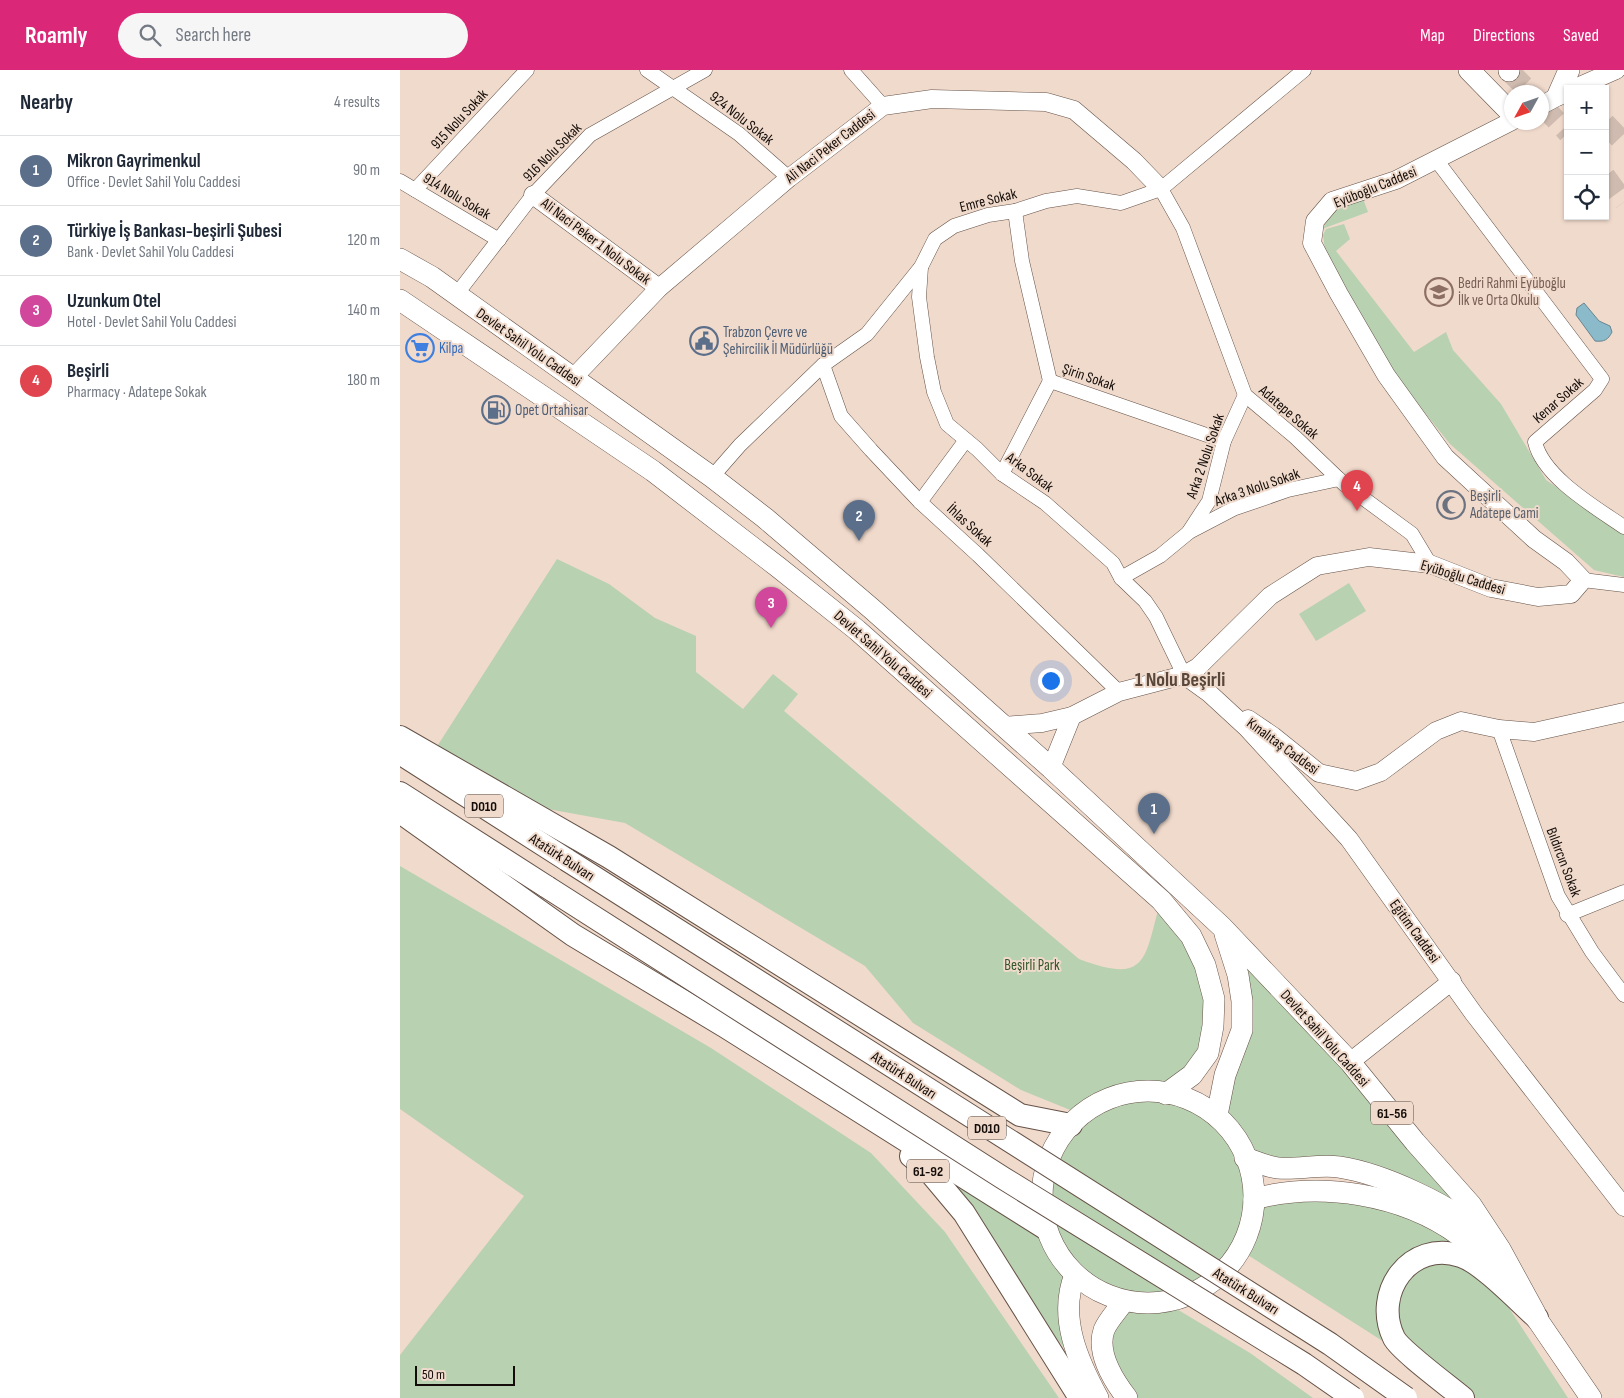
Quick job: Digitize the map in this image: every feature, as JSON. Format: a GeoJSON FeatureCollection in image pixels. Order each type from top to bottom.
{"type":"FeatureCollection","features":[{"type":"Feature","properties":{"kind":"highway"},"geometry":{"type":"LineString","coordinates":[[400,737],[609,857],[1020,1115],[1071,1125]]}},
{"type":"Feature","properties":{"kind":"highway","name":"Atatürk Bulvarı"},"geometry":{"type":"LineString","coordinates":[[400,754],[1330,1344],[1406,1398]]}},
{"type":"Feature","properties":{"kind":"highway","name":"Atatürk Bulvarı"},"geometry":{"type":"LineString","coordinates":[[400,793],[1003,1178],[1304,1364],[1352,1398]]}},
{"type":"Feature","properties":{"kind":"highway"},"geometry":{"type":"LineString","coordinates":[[400,812],[573,935],[704,1014],[1045,1228]]}},
{"type":"Feature","properties":{"kind":"highway","name":"61-92"},"geometry":{"type":"LineString","coordinates":[[704,1014],[772,1065],[886,1135],[928,1170],[964,1213],[1080,1398]]}},
{"type":"Feature","properties":{"kind":"highway","name":"61-56"},"geometry":{"type":"LineString","coordinates":[[1464,1398],[1395,1341],[1387,1319],[1388,1301],[1393,1281],[1404,1269],[1423,1257],[1441,1252],[1461,1256],[1481,1267],[1537,1318]]}},
{"type":"Feature","properties":{"kind":"main road"},"geometry":{"type":"LineString","coordinates":[[1469,70],[1504,106]]}},
{"type":"Feature","properties":{"kind":"main road"},"geometry":{"type":"LineString","coordinates":[[1560,95],[1569,70]]}},
{"type":"Feature","properties":{"kind":"main road","name":"Devlet Sahil Yolu Caddesi"},"geometry":{"type":"LineString","coordinates":[[400,260],[432,277],[712,477],[872,609],[1051,768],[1222,927],[1350,1062],[1415,1142],[1471,1206],[1513,1272],[1537,1318]]}},
{"type":"Feature","properties":{"kind":"main road","name":"Devlet Sahil Yolu Caddesi"},"geometry":{"type":"LineString","coordinates":[[400,300],[653,471],[785,573],[857,630],[1161,900],[1191,936],[1205,965],[1214,999],[1213,1026],[1208,1053],[1192,1075],[1166,1094]]}},
{"type":"Feature","properties":{"kind":"main road","name":"Devlet Sahil Yolu Caddesi"},"geometry":{"type":"LineString","coordinates":[[1217,1115],[1226,1075],[1242,1030],[1242,1001],[1238,975],[1222,927]]}},
{"type":"Feature","properties":{"kind":"main road"},"geometry":{"type":"LineString","coordinates":[[1147,1090],[1183,1096],[1217,1115],[1236,1138],[1250,1167],[1254,1199],[1249,1230],[1234,1259],[1209,1284],[1176,1300],[1140,1304],[1105,1295],[1075,1275],[1053,1246],[1045,1228],[1042,1212],[1043,1175],[1056,1142],[1080,1114],[1111,1096],[1147,1090]]}},
{"type":"Feature","properties":{"kind":"main road","name":"Devlet Sahil Yolu Caddesi"},"geometry":{"type":"LineString","coordinates":[[1245,1158],[1276,1168],[1338,1167],[1424,1195],[1477,1229],[1513,1272]]}},
{"type":"Feature","properties":{"kind":"main road","name":"61-56"},"geometry":{"type":"LineString","coordinates":[[1254,1199],[1278,1192],[1342,1191],[1383,1199],[1417,1212],[1458,1234],[1505,1275],[1537,1318],[1591,1398]]}},
{"type":"Feature","properties":{"kind":"main road"},"geometry":{"type":"LineString","coordinates":[[1075,1275],[1068,1298],[1070,1326],[1082,1367],[1098,1398]]}},
{"type":"Feature","properties":{"kind":"main road"},"geometry":{"type":"LineString","coordinates":[[1124,1301],[1104,1331],[1104,1356],[1116,1384],[1127,1398]]}},
{"type":"Feature","properties":{"kind":"street","name":"915 Nolu Sokak"},"geometry":{"type":"LineString","coordinates":[[415,190],[527,70]]}},
{"type":"Feature","properties":{"kind":"street","name":"924 Nolu Sokak"},"geometry":{"type":"LineString","coordinates":[[647,70],[738,134],[789,178]]}},
{"type":"Feature","properties":{"kind":"street","name":"916 Nolu Sokak"},"geometry":{"type":"LineString","coordinates":[[456,295],[533,194],[590,135],[705,70]]}},
{"type":"Feature","properties":{"kind":"street"},"geometry":{"type":"LineString","coordinates":[[851,70],[883,106]]}},
{"type":"Feature","properties":{"kind":"street","name":"Emre Sokak"},"geometry":{"type":"LineString","coordinates":[[712,477],[740,445],[823,365],[867,334],[921,267],[935,238],[954,226],[988,215],[1015,211],[1046,201],[1077,196],[1121,203],[1160,189],[1304,70]]}},
{"type":"Feature","properties":{"kind":"street"},"geometry":{"type":"LineString","coordinates":[[1560,95],[1616,70]]}},
{"type":"Feature","properties":{"kind":"street","name":"Ali Naci Peker Caddesi"},"geometry":{"type":"LineString","coordinates":[[573,378],[659,288],[789,178],[883,106],[932,99],[1046,102],[1074,110],[1134,161],[1160,189]]}},
{"type":"Feature","properties":{"kind":"street","name":"Eyüboğlu Caddesi"},"geometry":{"type":"LineString","coordinates":[[1004,726],[1042,723],[1072,716],[1119,692],[1184,675],[1198,667],[1270,596],[1317,566],[1369,556],[1430,564],[1491,588],[1538,597],[1571,594],[1583,580],[1566,562],[1534,539],[1445,457],[1386,375],[1312,243],[1315,221],[1332,201],[1396,180],[1437,161],[1504,125]]}},
{"type":"Feature","properties":{"kind":"street","name":"Kenar Sokak"},"geometry":{"type":"LineString","coordinates":[[1437,161],[1602,379],[1596,390],[1535,442],[1537,453],[1551,472],[1624,527]]}},
{"type":"Feature","properties":{"kind":"street","name":"914 Nolu Sokak"},"geometry":{"type":"LineString","coordinates":[[400,181],[498,240]]}},
{"type":"Feature","properties":{"kind":"street","name":"Adatepe Sokak"},"geometry":{"type":"LineString","coordinates":[[1160,189],[1183,228],[1245,395],[1295,437],[1339,479],[1412,534],[1430,564]]}},
{"type":"Feature","properties":{"kind":"street","name":"Ali Naci Peker 1 Nolu Sokak"},"geometry":{"type":"LineString","coordinates":[[533,194],[659,288]]}},
{"type":"Feature","properties":{"kind":"street","name":"Şirin Sokak"},"geometry":{"type":"LineString","coordinates":[[1015,211],[1022,261],[1050,380],[1224,441]]}},
{"type":"Feature","properties":{"kind":"street","name":"Arka Sokak"},"geometry":{"type":"LineString","coordinates":[[921,267],[919,297],[934,392],[947,424],[1002,474],[1045,503],[1113,563],[1120,578],[1145,601],[1156,617],[1184,675]]}},
{"type":"Feature","properties":{"kind":"street","name":"İhlas Sokak"},"geometry":{"type":"LineString","coordinates":[[823,365],[841,416],[920,502],[1119,692]]}},
{"type":"Feature","properties":{"kind":"street"},"geometry":{"type":"LineString","coordinates":[[1002,474],[1050,380]]}},
{"type":"Feature","properties":{"kind":"street","name":"Arka 2 Nolu Sokak"},"geometry":{"type":"LineString","coordinates":[[1120,578],[1160,556],[1188,533],[1209,501],[1224,441],[1245,395]]}},
{"type":"Feature","properties":{"kind":"street"},"geometry":{"type":"LineString","coordinates":[[920,502],[966,440]]}},
{"type":"Feature","properties":{"kind":"street","name":"Arka 3 Nolu Sokak"},"geometry":{"type":"LineString","coordinates":[[1188,533],[1233,509],[1288,490],[1339,479]]}},
{"type":"Feature","properties":{"kind":"street"},"geometry":{"type":"LineString","coordinates":[[1583,580],[1624,585]]}},
{"type":"Feature","properties":{"kind":"street","name":"Eğitim Caddesi"},"geometry":{"type":"LineString","coordinates":[[1184,675],[1223,706],[1349,839],[1412,930],[1452,981],[1474,1014],[1624,1207]]}},
{"type":"Feature","properties":{"kind":"street","name":"Kınalıtaş Caddesi"},"geometry":{"type":"LineString","coordinates":[[1223,706],[1273,736],[1319,773],[1356,782],[1381,772],[1436,731],[1461,721],[1499,729],[1534,732],[1624,712]]}},
{"type":"Feature","properties":{"kind":"street"},"geometry":{"type":"LineString","coordinates":[[1051,768],[1072,716]]}},
{"type":"Feature","properties":{"kind":"street","name":"Bıldırcın Sokak"},"geometry":{"type":"LineString","coordinates":[[1499,729],[1558,896],[1567,915],[1624,995]]}},
{"type":"Feature","properties":{"kind":"street"},"geometry":{"type":"LineString","coordinates":[[1567,915],[1624,892]]}},
{"type":"Feature","properties":{"kind":"street"},"geometry":{"type":"LineString","coordinates":[[1350,1062],[1452,981]]}},
{"type":"Feature","properties":{"kind":"green space"},"geometry":{"type":"Polygon","coordinates":[[[1362,196],[1368,212],[1322,229],[1335,209],[1362,196]]]}},
{"type":"Feature","properties":{"kind":"green space"},"geometry":{"type":"Polygon","coordinates":[[[1344,224],[1350,239],[1336,251],[1414,352],[1446,332],[1453,350],[1501,404],[1546,480],[1624,533],[1624,577],[1594,570],[1450,444],[1388,367],[1325,250],[1323,235],[1326,229],[1344,224]]]}},
{"type":"Feature","properties":{"kind":"green space","name":"Beşirli Park"},"geometry":{"type":"Polygon","coordinates":[[[557,559],[609,584],[655,618],[696,636],[696,672],[743,709],[773,674],[798,694],[784,711],[1079,959],[1102,967],[1119,969],[1132,967],[1140,961],[1146,951],[1161,900],[1205,965],[1213,1026],[1174,1088],[1186,1098],[1217,1115],[1242,1001],[1250,952],[1469,1210],[1424,1195],[1245,1158],[1254,1198],[1342,1191],[1458,1234],[1461,1259],[1507,1305],[1568,1398],[1463,1398],[1417,1363],[1240,1250],[1226,1269],[1208,1284],[1165,1302],[1250,1353],[1313,1398],[1127,1398],[1104,1331],[1131,1301],[1105,1295],[1083,1280],[1068,1308],[1082,1367],[1008,1286],[928,1170],[1042,1212],[1043,1175],[1056,1142],[1080,1114],[1021,1090],[913,1023],[865,966],[625,823],[542,808],[436,748],[557,559]]]}},
{"type":"Feature","properties":{"kind":"green space"},"geometry":{"type":"Polygon","coordinates":[[[1349,583],[1366,611],[1316,641],[1299,614],[1349,583]]]}},
{"type":"Feature","properties":{"kind":"green space"},"geometry":{"type":"Polygon","coordinates":[[[400,866],[711,1048],[871,1153],[945,1232],[1059,1398],[400,1398],[400,1355],[524,1196],[400,1109],[400,866]]]}},
{"type":"Feature","properties":{"kind":"water"},"geometry":{"type":"Polygon","coordinates":[[[1584,303],[1599,321],[1610,326],[1612,332],[1605,340],[1595,341],[1576,315],[1577,308],[1584,303]]]}},
{"type":"Feature","properties":{"kind":"tunnel"},"geometry":{"type":"LineString","coordinates":[[1509,71],[1523,85]]}},
{"type":"Feature","properties":{"kind":"tunnel"},"geometry":{"type":"LineString","coordinates":[[1549,113],[1565,130]]}},
{"type":"Feature","properties":{"kind":"tunnel"},"geometry":{"type":"LineString","coordinates":[[1609,127],[1624,143]]}},
{"type":"Feature","properties":{"kind":"tunnel"},"geometry":{"type":"LineString","coordinates":[[1609,181],[1624,202]]}},
{"type":"Feature","properties":{"kind":"place","name":"Bedri Rahmi Eyüboğlu İlk ve Orta Okulu"},"geometry":{"type":"Point","coordinates":[1439,292]}},
{"type":"Feature","properties":{"kind":"place","name":"Trabzon Çevre ve Şehircilik İl Müdürlüğü"},"geometry":{"type":"Point","coordinates":[704,341]}},
{"type":"Feature","properties":{"kind":"place","name":"Kilpa"},"geometry":{"type":"Point","coordinates":[420,348]}},
{"type":"Feature","properties":{"kind":"place","name":"Opet Ortahisar"},"geometry":{"type":"Point","coordinates":[496,410]}},
{"type":"Feature","properties":{"kind":"place","name":"Beşirli Adatepe Cami"},"geometry":{"type":"Point","coordinates":[1451,505]}},
{"type":"Feature","properties":{"kind":"place","name":"Beşirli"},"geometry":{"type":"Point","coordinates":[1357,511]}},
{"type":"Feature","properties":{"kind":"place","name":"Türkiye İş Bankası-beşirli Şubesi"},"geometry":{"type":"Point","coordinates":[859,541]}},
{"type":"Feature","properties":{"kind":"place","name":"Uzunkum Otel"},"geometry":{"type":"Point","coordinates":[771,628]}},
{"type":"Feature","properties":{"kind":"place","name":"Mikron Gayrimenkul"},"geometry":{"type":"Point","coordinates":[1154,834]}},
{"type":"Feature","properties":{"kind":"district","name":"1 Nolu Beşirli"},"geometry":{"type":"Point","coordinates":[1180,679]}}]}
